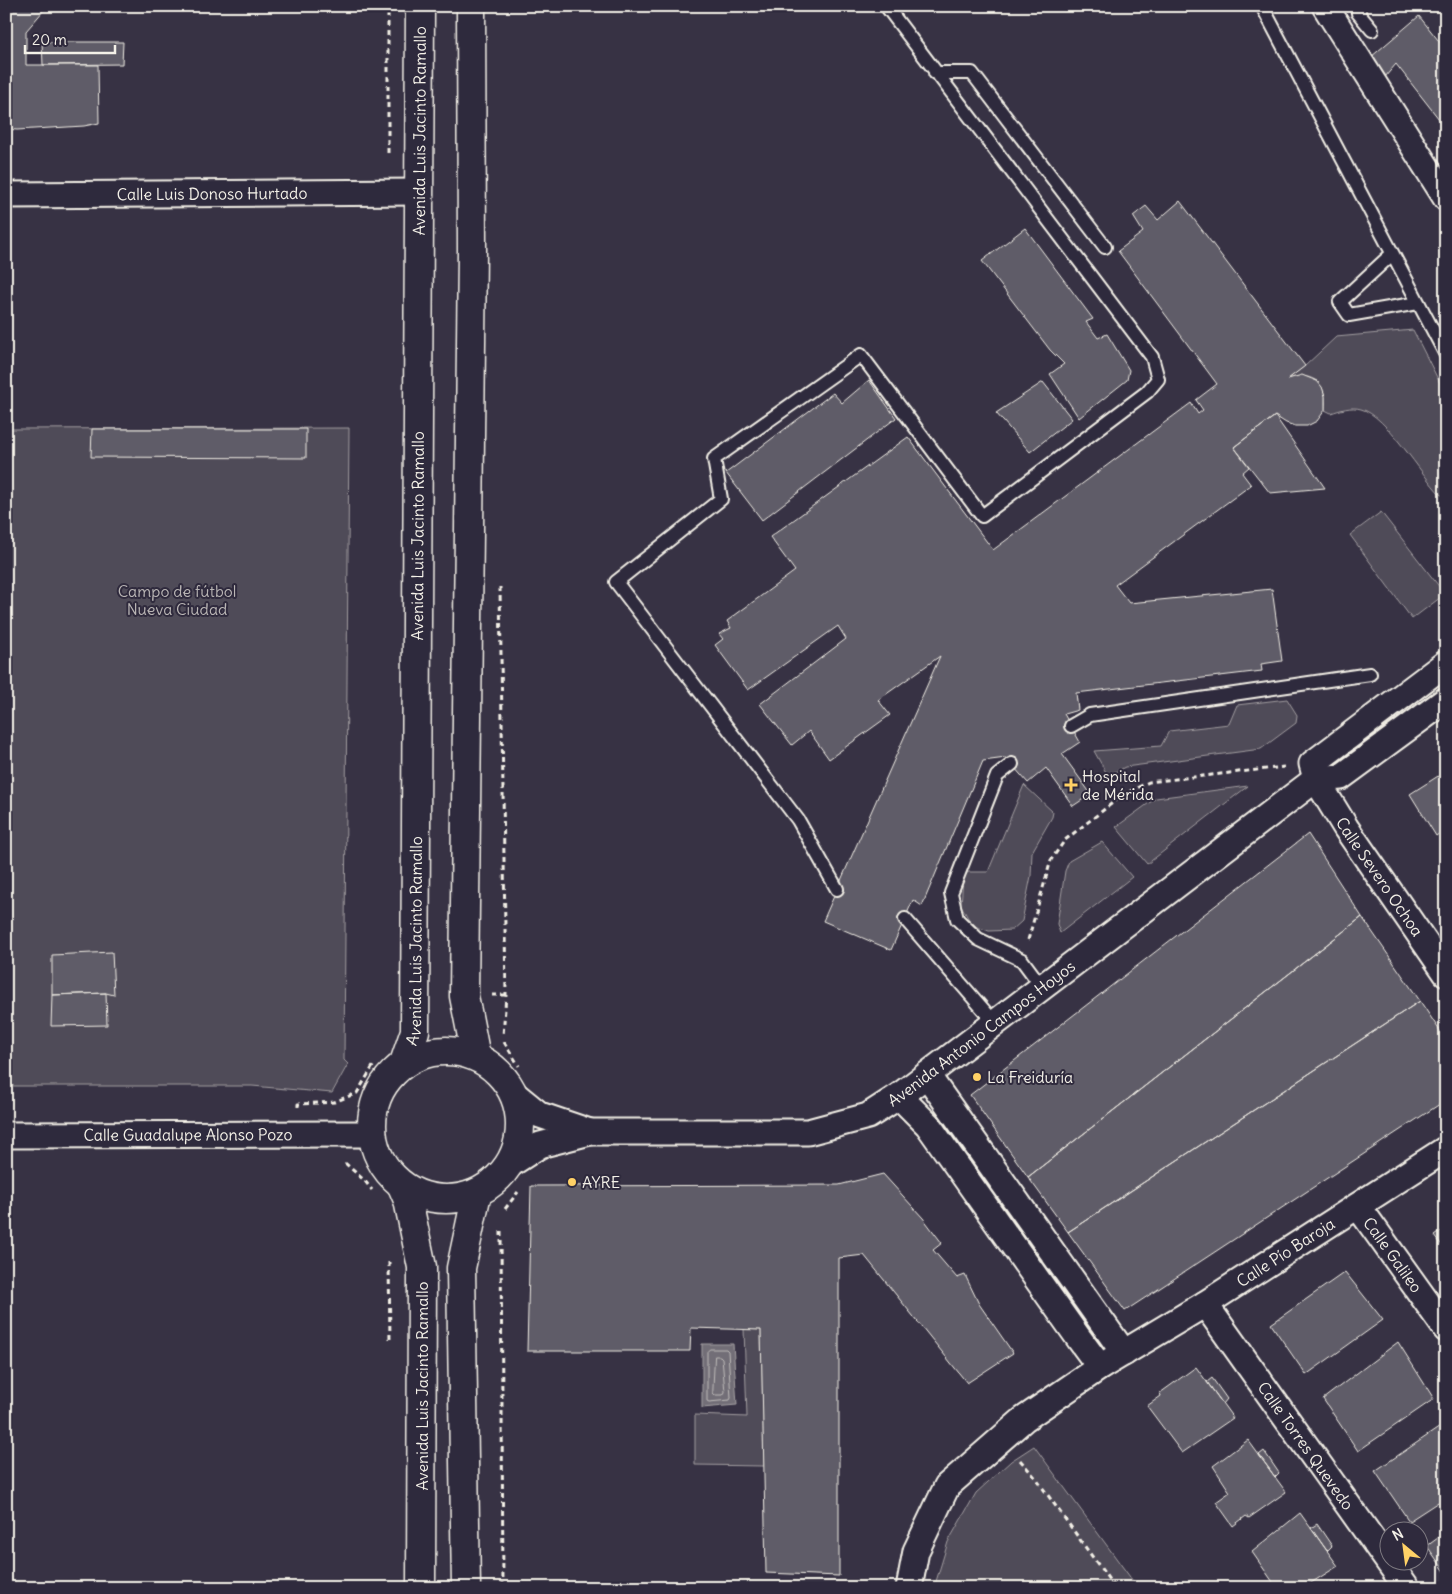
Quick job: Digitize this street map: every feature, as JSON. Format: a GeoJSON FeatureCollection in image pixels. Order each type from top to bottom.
{"type":"FeatureCollection","features":[{"type":"Feature","properties":{"kind":"main road","name":"Avenida Luis Jacinto Ramallo"},"geometry":{"type":"LineString","coordinates":[[404,1064],[415,1031],[420,6]]}},
{"type":"Feature","properties":{"kind":"main road"},"geometry":{"type":"LineString","coordinates":[[471,6],[472,250],[464,996],[476,1057]]}},
{"type":"Feature","properties":{"kind":"main road"},"geometry":{"type":"LineString","coordinates":[[438,1051],[450,1051],[476,1057],[504,1079],[518,1083],[519,1138],[509,1165],[496,1180],[477,1193],[446,1200],[420,1195],[402,1186],[385,1170],[371,1134],[373,1110],[384,1083],[404,1064],[415,1058],[438,1051]]}},
{"type":"Feature","properties":{"kind":"main road","name":"Avenida Luis Jacinto Ramallo"},"geometry":{"type":"LineString","coordinates":[[402,1186],[408,1200],[422,1267],[422,1588]]}},
{"type":"Feature","properties":{"kind":"main road"},"geometry":{"type":"LineString","coordinates":[[466,1588],[461,1268],[477,1193]]}},
{"type":"Feature","properties":{"kind":"street"},"geometry":{"type":"LineString","coordinates":[[1325,6],[1446,198]]}},
{"type":"Feature","properties":{"kind":"street","name":"Calle Luis Donoso Hurtado"},"geometry":{"type":"LineString","coordinates":[[6,195],[419,192]]}},
{"type":"Feature","properties":{"kind":"street","name":"Avenida Antonio Campos Hoyos"},"geometry":{"type":"LineString","coordinates":[[509,1165],[540,1145],[590,1132],[808,1132],[868,1116],[899,1096],[1042,987],[1314,772],[1446,663]]}},
{"type":"Feature","properties":{"kind":"street"},"geometry":{"type":"LineString","coordinates":[[1314,772],[1341,777],[1446,700]]}},
{"type":"Feature","properties":{"kind":"street","name":"Calle Severo Ochoa"},"geometry":{"type":"LineString","coordinates":[[1314,772],[1346,828],[1446,972]]}},
{"type":"Feature","properties":{"kind":"street"},"geometry":{"type":"LineString","coordinates":[[927,1075],[1124,1353]]}},
{"type":"Feature","properties":{"kind":"street","name":"Avenida Antonio Campos Hoyos"},"geometry":{"type":"LineString","coordinates":[[518,1083],[540,1115],[590,1132]]}},
{"type":"Feature","properties":{"kind":"street"},"geometry":{"type":"LineString","coordinates":[[899,1096],[928,1125],[1100,1367]]}},
{"type":"Feature","properties":{"kind":"street","name":"Calle Guadalupe Alonso Pozo"},"geometry":{"type":"LineString","coordinates":[[6,1135],[371,1134]]}},
{"type":"Feature","properties":{"kind":"street","name":"Calle Pío Baroja"},"geometry":{"type":"LineString","coordinates":[[909,1588],[916,1551],[947,1486],[1024,1419],[1100,1367],[1205,1304],[1446,1149]]}},
{"type":"Feature","properties":{"kind":"street","name":"Calle Galileo"},"geometry":{"type":"LineString","coordinates":[[1358,1206],[1446,1329]]}},
{"type":"Feature","properties":{"kind":"street","name":"Calle Torres Quevedo"},"geometry":{"type":"LineString","coordinates":[[1205,1304],[1407,1588]]}},
{"type":"Feature","properties":{"kind":"lane"},"geometry":{"type":"LineString","coordinates":[[837,889],[798,820],[616,582],[721,500],[714,460],[861,355],[982,516],[1147,392],[1158,379],[1152,357],[886,6]]}},
{"type":"Feature","properties":{"kind":"lane"},"geometry":{"type":"LineString","coordinates":[[1262,6],[1446,355]]}},
{"type":"Feature","properties":{"kind":"lane"},"geometry":{"type":"LineString","coordinates":[[1360,6],[1358,13],[1372,30]]}},
{"type":"Feature","properties":{"kind":"lane"},"geometry":{"type":"LineString","coordinates":[[935,73],[972,73],[1105,247]]}},
{"type":"Feature","properties":{"kind":"lane"},"geometry":{"type":"LineString","coordinates":[[1392,254],[1340,302],[1349,315],[1418,303]]}},
{"type":"Feature","properties":{"kind":"lane"},"geometry":{"type":"LineString","coordinates":[[1071,726],[1090,715],[1370,674]]}},
{"type":"Feature","properties":{"kind":"lane"},"geometry":{"type":"LineString","coordinates":[[1012,764],[997,776],[951,893],[956,919],[978,939],[1022,960],[1042,987]]}},
{"type":"Feature","properties":{"kind":"lane"},"geometry":{"type":"LineString","coordinates":[[904,919],[995,1023]]}},
{"type":"Feature","properties":{"kind":"path"},"geometry":{"type":"LineString","coordinates":[[388,6],[389,192]]}},
{"type":"Feature","properties":{"kind":"path"},"geometry":{"type":"LineString","coordinates":[[500,578],[506,995],[503,1040],[518,1083]]}},
{"type":"Feature","properties":{"kind":"path"},"geometry":{"type":"LineString","coordinates":[[1022,960],[1050,860],[1065,840],[1124,794],[1149,782],[1314,772]]}},
{"type":"Feature","properties":{"kind":"path"},"geometry":{"type":"LineString","coordinates":[[298,1133],[298,1104],[334,1102],[357,1093],[376,1061]]}},
{"type":"Feature","properties":{"kind":"path"},"geometry":{"type":"LineString","coordinates":[[342,1161],[365,1181],[376,1196]]}},
{"type":"Feature","properties":{"kind":"path"},"geometry":{"type":"LineString","coordinates":[[500,1214],[518,1191]]}},
{"type":"Feature","properties":{"kind":"path"},"geometry":{"type":"LineString","coordinates":[[501,1224],[502,1588]]}},
{"type":"Feature","properties":{"kind":"path"},"geometry":{"type":"LineString","coordinates":[[389,1257],[390,1344]]}},
{"type":"Feature","properties":{"kind":"path"},"geometry":{"type":"LineString","coordinates":[[1002,1438],[1034,1476],[1115,1588]]}},
{"type":"Feature","properties":{"kind":"green space"},"geometry":{"type":"Polygon","coordinates":[[[1413,330],[1446,395],[1446,495],[1441,495],[1392,434],[1371,414],[1361,409],[1353,408],[1331,413],[1325,410],[1326,401],[1324,393],[1317,381],[1304,376],[1288,379],[1336,337],[1413,330]]]}},
{"type":"Feature","properties":{"kind":"green space","name":"Campo de fútbol Nueva Ciudad"},"geometry":{"type":"Polygon","coordinates":[[[349,428],[344,1060],[348,1064],[332,1093],[252,1086],[6,1086],[6,429],[349,428]]]}},
{"type":"Feature","properties":{"kind":"green space"},"geometry":{"type":"Polygon","coordinates":[[[1381,512],[1445,594],[1412,619],[1350,535],[1381,512]]]}},
{"type":"Feature","properties":{"kind":"green space"},"geometry":{"type":"Polygon","coordinates":[[[1287,699],[1297,715],[1296,723],[1261,749],[1125,767],[1108,776],[1094,751],[1161,746],[1169,731],[1229,724],[1237,705],[1287,699]]]}},
{"type":"Feature","properties":{"kind":"green space"},"geometry":{"type":"Polygon","coordinates":[[[1024,785],[1053,812],[1052,817],[1032,852],[1031,876],[1022,921],[1012,930],[989,931],[977,927],[968,918],[961,905],[963,878],[968,872],[988,872],[1024,785]]]}},
{"type":"Feature","properties":{"kind":"green space"},"geometry":{"type":"Polygon","coordinates":[[[1248,786],[1147,864],[1116,827],[1156,798],[1248,786]]]}},
{"type":"Feature","properties":{"kind":"green space"},"geometry":{"type":"Polygon","coordinates":[[[1102,842],[1132,877],[1060,933],[1057,924],[1065,871],[1069,861],[1102,842]]]}},
{"type":"Feature","properties":{"kind":"green space"},"geometry":{"type":"Polygon","coordinates":[[[744,1329],[761,1330],[764,1466],[695,1465],[695,1415],[747,1417],[744,1329]]]}},
{"type":"Feature","properties":{"kind":"green space"},"geometry":{"type":"Polygon","coordinates":[[[1034,1446],[1138,1588],[934,1588],[948,1542],[976,1493],[1011,1461],[1034,1446]]]}},
{"type":"Feature","properties":{"kind":"water"},"geometry":{"type":"Polygon","coordinates":[[[702,1344],[733,1344],[737,1405],[702,1408],[702,1344]]]}},
{"type":"Feature","properties":{"kind":"building"},"geometry":{"type":"Polygon","coordinates":[[[6,6],[39,6],[44,10],[26,31],[26,65],[98,65],[99,123],[84,126],[6,129],[6,6]]]}},
{"type":"Feature","properties":{"kind":"building"},"geometry":{"type":"Polygon","coordinates":[[[1419,16],[1446,50],[1446,128],[1396,64],[1385,77],[1371,57],[1419,16]]]}},
{"type":"Feature","properties":{"kind":"building"},"geometry":{"type":"Polygon","coordinates":[[[42,42],[123,42],[122,64],[43,65],[42,42]]]}},
{"type":"Feature","properties":{"kind":"building"},"geometry":{"type":"Polygon","coordinates":[[[1180,201],[1305,366],[1288,379],[1302,375],[1317,381],[1322,387],[1325,396],[1325,410],[1317,421],[1307,426],[1295,426],[1275,416],[1234,447],[1249,467],[1242,473],[1251,485],[1115,585],[1129,603],[1272,589],[1282,661],[1261,664],[1262,671],[1076,693],[1078,710],[1064,714],[1080,742],[1062,754],[1091,794],[1073,806],[1046,768],[1028,783],[1006,758],[983,761],[922,906],[913,900],[891,950],[823,921],[940,656],[878,700],[890,715],[829,759],[809,731],[792,745],[760,704],[846,639],[838,626],[748,690],[715,645],[723,639],[719,634],[731,628],[727,621],[795,571],[770,537],[908,437],[993,550],[1191,403],[1198,414],[1203,410],[1196,400],[1217,384],[1118,251],[1143,232],[1133,216],[1146,206],[1158,220],[1180,201]]]}},
{"type":"Feature","properties":{"kind":"building"},"geometry":{"type":"Polygon","coordinates":[[[1025,228],[1093,319],[1086,322],[1098,338],[1107,334],[1129,370],[1127,380],[1079,418],[1050,374],[1064,364],[1050,350],[982,261],[1025,228]]]}},
{"type":"Feature","properties":{"kind":"building"},"geometry":{"type":"Polygon","coordinates":[[[869,380],[896,418],[762,520],[726,473],[833,393],[842,403],[869,380]]]}},
{"type":"Feature","properties":{"kind":"building"},"geometry":{"type":"Polygon","coordinates":[[[1043,382],[1072,419],[1030,452],[996,413],[1043,382]]]}},
{"type":"Feature","properties":{"kind":"building"},"geometry":{"type":"Polygon","coordinates":[[[1275,416],[1325,488],[1270,493],[1234,447],[1275,416]]]}},
{"type":"Feature","properties":{"kind":"building"},"geometry":{"type":"Polygon","coordinates":[[[92,429],[306,429],[306,458],[91,457],[92,429]]]}},
{"type":"Feature","properties":{"kind":"building"},"geometry":{"type":"Polygon","coordinates":[[[1446,771],[1446,829],[1436,836],[1410,794],[1446,771]]]}},
{"type":"Feature","properties":{"kind":"building"},"geometry":{"type":"Polygon","coordinates":[[[1308,834],[1362,917],[1028,1177],[970,1095],[1308,834]]]}},
{"type":"Feature","properties":{"kind":"building"},"geometry":{"type":"Polygon","coordinates":[[[1362,917],[1420,1001],[1068,1232],[1028,1177],[1362,917]]]}},
{"type":"Feature","properties":{"kind":"building"},"geometry":{"type":"Polygon","coordinates":[[[112,952],[114,995],[106,993],[52,995],[52,955],[112,952]]]}},
{"type":"Feature","properties":{"kind":"building"},"geometry":{"type":"Polygon","coordinates":[[[106,993],[107,1025],[51,1026],[52,995],[106,993]]]}},
{"type":"Feature","properties":{"kind":"building"},"geometry":{"type":"Polygon","coordinates":[[[1420,1001],[1446,1040],[1446,1100],[1125,1311],[1068,1232],[1420,1001]]]}},
{"type":"Feature","properties":{"kind":"building"},"geometry":{"type":"Polygon","coordinates":[[[883,1174],[923,1218],[942,1243],[933,1250],[957,1278],[965,1275],[979,1304],[1013,1353],[967,1383],[864,1255],[839,1258],[839,1576],[766,1573],[761,1330],[691,1328],[690,1351],[527,1351],[531,1186],[839,1185],[883,1174]]]}},
{"type":"Feature","properties":{"kind":"building"},"geometry":{"type":"Polygon","coordinates":[[[1446,1228],[1446,1251],[1435,1236],[1446,1228]]]}},
{"type":"Feature","properties":{"kind":"building"},"geometry":{"type":"Polygon","coordinates":[[[1345,1272],[1383,1320],[1306,1375],[1271,1324],[1345,1272]]]}},
{"type":"Feature","properties":{"kind":"building"},"geometry":{"type":"Polygon","coordinates":[[[1398,1342],[1434,1399],[1358,1451],[1323,1399],[1398,1342]]]}},
{"type":"Feature","properties":{"kind":"building"},"geometry":{"type":"Polygon","coordinates":[[[1196,1367],[1233,1418],[1182,1453],[1147,1406],[1161,1396],[1160,1393],[1196,1367]]]}},
{"type":"Feature","properties":{"kind":"building"},"geometry":{"type":"Polygon","coordinates":[[[1212,1378],[1227,1399],[1223,1404],[1207,1382],[1212,1378]]]}},
{"type":"Feature","properties":{"kind":"building"},"geometry":{"type":"Polygon","coordinates":[[[1446,1423],[1446,1497],[1409,1521],[1375,1471],[1446,1423]]]}},
{"type":"Feature","properties":{"kind":"building"},"geometry":{"type":"Polygon","coordinates":[[[1248,1440],[1286,1492],[1249,1518],[1246,1516],[1233,1526],[1216,1502],[1230,1492],[1213,1466],[1248,1440]]]}},
{"type":"Feature","properties":{"kind":"building"},"geometry":{"type":"Polygon","coordinates":[[[1264,1451],[1279,1473],[1275,1477],[1259,1455],[1264,1451]]]}},
{"type":"Feature","properties":{"kind":"building"},"geometry":{"type":"Polygon","coordinates":[[[1300,1513],[1338,1566],[1303,1588],[1277,1588],[1252,1552],[1300,1513]]]}},
{"type":"Feature","properties":{"kind":"building"},"geometry":{"type":"Polygon","coordinates":[[[1317,1524],[1332,1546],[1327,1551],[1311,1528],[1317,1524]]]}},
{"type":"Feature","properties":{"kind":"building"},"geometry":{"type":"Polygon","coordinates":[[[1446,1532],[1446,1573],[1430,1550],[1430,1544],[1446,1532]]]}},
{"type":"Feature","properties":{"kind":"place","name":"Hospital de Mérida"},"geometry":{"type":"Point","coordinates":[1071,785]}},
{"type":"Feature","properties":{"kind":"place","name":"La Freiduría"},"geometry":{"type":"Point","coordinates":[977,1077]}},
{"type":"Feature","properties":{"kind":"place","name":"AYRE"},"geometry":{"type":"Point","coordinates":[572,1182]}}]}
